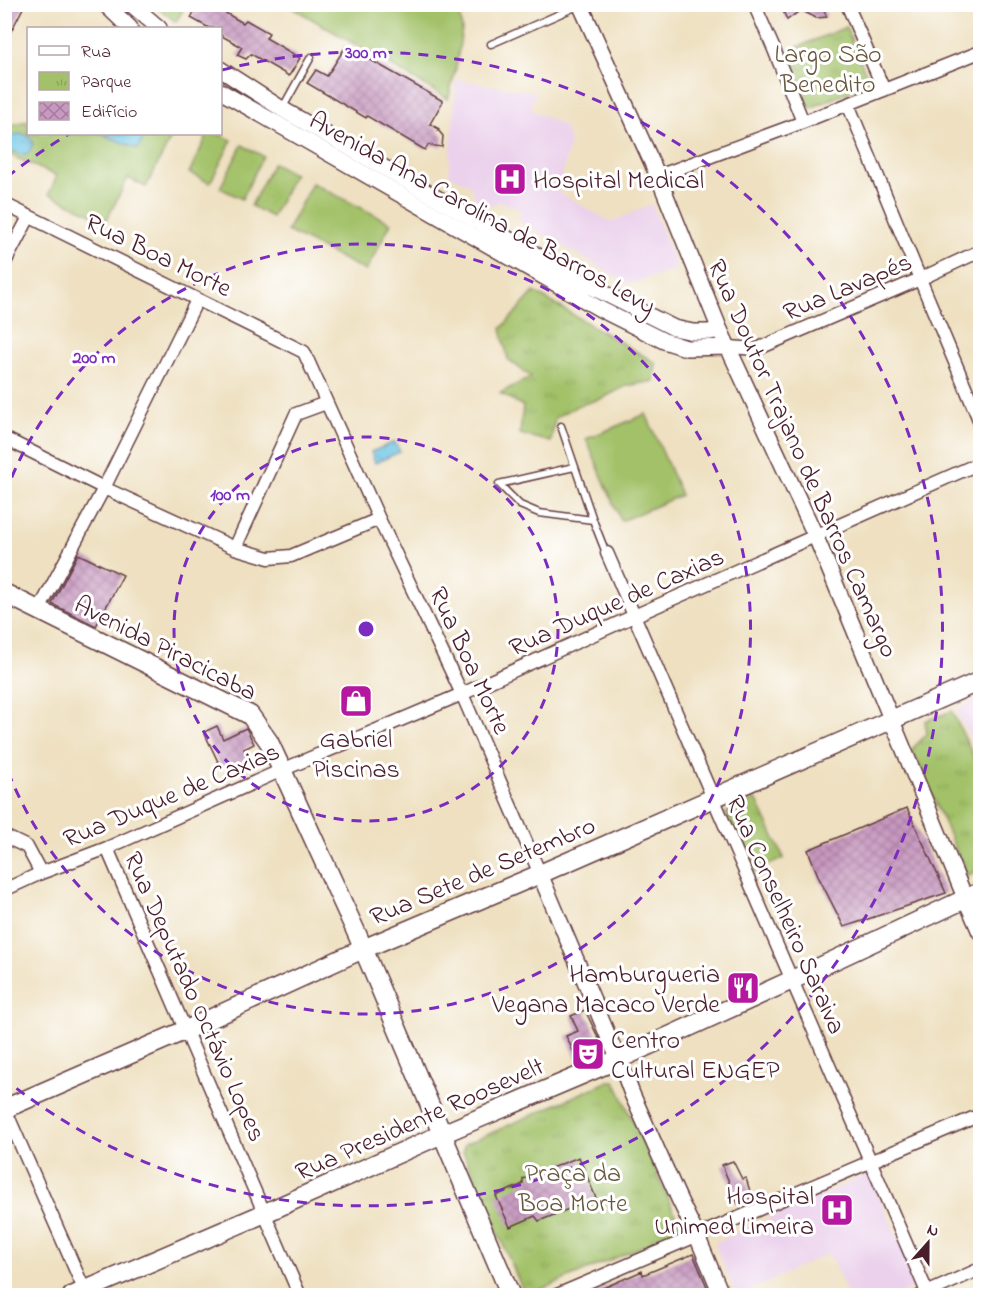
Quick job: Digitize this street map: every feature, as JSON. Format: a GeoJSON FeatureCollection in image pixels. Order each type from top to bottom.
{"type":"FeatureCollection","features":[{"type":"Feature","properties":{"kind":"main road","name":"Avenida Piracicaba"},"geometry":{"type":"LineString","coordinates":[[4,593],[250,715],[269,742],[363,949],[511,1296]]}},
{"type":"Feature","properties":{"kind":"main road","name":"Rua Sete de Setembro"},"geometry":{"type":"LineString","coordinates":[[5,1108],[186,1030],[363,949],[981,681]]}},
{"type":"Feature","properties":{"kind":"main road","name":"Rua Presidente Roosevelt"},"geometry":{"type":"LineString","coordinates":[[82,1294],[442,1134],[619,1059],[973,896]]}},
{"type":"Feature","properties":{"kind":"street"},"geometry":{"type":"LineString","coordinates":[[105,4],[129,27]]}},
{"type":"Feature","properties":{"kind":"street"},"geometry":{"type":"LineString","coordinates":[[131,4],[158,27]]}},
{"type":"Feature","properties":{"kind":"street"},"geometry":{"type":"LineString","coordinates":[[754,4],[803,122]]}},
{"type":"Feature","properties":{"kind":"street"},"geometry":{"type":"LineString","coordinates":[[847,4],[884,90]]}},
{"type":"Feature","properties":{"kind":"street","name":"Rua Doutor Trajano de Barros Camargo"},"geometry":{"type":"LineString","coordinates":[[581,5],[658,177],[720,330],[816,537],[892,720],[973,896],[981,932]]}},
{"type":"Feature","properties":{"kind":"street"},"geometry":{"type":"LineString","coordinates":[[658,177],[981,52]]}},
{"type":"Feature","properties":{"kind":"street","name":"Avenida Ana Carolina de Barros Levy"},"geometry":{"type":"LineString","coordinates":[[222,70],[282,109],[590,286],[674,328],[693,332],[720,330]]}},
{"type":"Feature","properties":{"kind":"street","name":"Avenida Ana Carolina de Barros Levy"},"geometry":{"type":"LineString","coordinates":[[222,93],[600,309],[664,341],[686,348],[729,347]]}},
{"type":"Feature","properties":{"kind":"street"},"geometry":{"type":"LineString","coordinates":[[848,104],[981,422]]}},
{"type":"Feature","properties":{"kind":"street","name":"Rua Boa Morte"},"geometry":{"type":"LineString","coordinates":[[4,204],[304,352],[379,519],[462,694],[655,1147],[697,1236],[722,1296]]}},
{"type":"Feature","properties":{"kind":"street"},"geometry":{"type":"LineString","coordinates":[[4,264],[29,217]]}},
{"type":"Feature","properties":{"kind":"street","name":"Rua Lavapés"},"geometry":{"type":"LineString","coordinates":[[729,347],[757,349],[981,251]]}},
{"type":"Feature","properties":{"kind":"street"},"geometry":{"type":"LineString","coordinates":[[39,610],[104,488],[197,300]]}},
{"type":"Feature","properties":{"kind":"street"},"geometry":{"type":"LineString","coordinates":[[235,548],[296,414],[326,403]]}},
{"type":"Feature","properties":{"kind":"street"},"geometry":{"type":"LineString","coordinates":[[4,438],[104,488],[235,548],[269,558],[291,556],[379,519]]}},
{"type":"Feature","properties":{"kind":"street","name":"Rua Duque de Caxias"},"geometry":{"type":"LineString","coordinates":[[4,890],[107,848],[282,770],[462,694],[981,463]]}},
{"type":"Feature","properties":{"kind":"street","name":"Rua Conselheiro Saraiva"},"geometry":{"type":"LineString","coordinates":[[607,553],[870,1161],[923,1294]]}},
{"type":"Feature","properties":{"kind":"street"},"geometry":{"type":"LineString","coordinates":[[4,836],[27,847],[41,873]]}},
{"type":"Feature","properties":{"kind":"street","name":"Rua Deputado Octávio Lopes"},"geometry":{"type":"LineString","coordinates":[[107,848],[300,1296]]}},
{"type":"Feature","properties":{"kind":"street"},"geometry":{"type":"LineString","coordinates":[[5,1108],[82,1294]]}},
{"type":"Feature","properties":{"kind":"street"},"geometry":{"type":"LineString","coordinates":[[555,1296],[981,1115]]}},
{"type":"Feature","properties":{"kind":"street"},"geometry":{"type":"LineString","coordinates":[[923,1294],[981,1269]]}},
{"type":"Feature","properties":{"kind":"lane"},"geometry":{"type":"LineString","coordinates":[[491,44],[581,5]]}},
{"type":"Feature","properties":{"kind":"lane"},"geometry":{"type":"LineString","coordinates":[[282,109],[311,57]]}},
{"type":"Feature","properties":{"kind":"lane"},"geometry":{"type":"LineString","coordinates":[[561,426],[593,520],[607,553]]}},
{"type":"Feature","properties":{"kind":"lane"},"geometry":{"type":"LineString","coordinates":[[574,467],[499,484],[520,505],[539,513],[593,520]]}},
{"type":"Feature","properties":{"kind":"shaded area","name":"Hospital Medical"},"geometry":{"type":"Polygon","coordinates":[[[456,80],[535,92],[531,110],[564,126],[570,142],[558,192],[611,222],[652,204],[677,269],[629,284],[518,220],[522,212],[514,206],[499,202],[490,205],[480,203],[475,198],[470,185],[449,174],[456,80]]]}},
{"type":"Feature","properties":{"kind":"shaded area"},"geometry":{"type":"Polygon","coordinates":[[[980,698],[980,758],[956,710],[980,698]]]}},
{"type":"Feature","properties":{"kind":"shaded area","name":"Hospital Unimed Limeira"},"geometry":{"type":"Polygon","coordinates":[[[864,1176],[870,1177],[917,1282],[916,1286],[897,1295],[848,1295],[830,1256],[825,1255],[741,1295],[736,1293],[715,1246],[717,1242],[864,1176]]]}},
{"type":"Feature","properties":{"kind":"green space"},"geometry":{"type":"Polygon","coordinates":[[[154,5],[186,5],[176,22],[154,5]]]}},
{"type":"Feature","properties":{"kind":"green space"},"geometry":{"type":"Polygon","coordinates":[[[288,5],[458,5],[462,29],[448,99],[288,5]]]}},
{"type":"Feature","properties":{"kind":"green space","name":"Largo São Benedito"},"geometry":{"type":"Polygon","coordinates":[[[846,27],[870,83],[810,108],[786,52],[846,27]]]}},
{"type":"Feature","properties":{"kind":"green space"},"geometry":{"type":"Polygon","coordinates":[[[27,121],[27,135],[172,135],[146,187],[128,178],[106,221],[49,194],[57,176],[10,155],[5,156],[5,126],[27,121]]]}},
{"type":"Feature","properties":{"kind":"green space"},"geometry":{"type":"Polygon","coordinates":[[[208,135],[220,135],[232,140],[210,183],[189,173],[208,135]]]}},
{"type":"Feature","properties":{"kind":"green space"},"geometry":{"type":"Polygon","coordinates":[[[242,145],[263,156],[242,199],[220,188],[242,145]]]}},
{"type":"Feature","properties":{"kind":"green space"},"geometry":{"type":"Polygon","coordinates":[[[273,163],[294,174],[272,217],[251,206],[273,163]]]}},
{"type":"Feature","properties":{"kind":"green space"},"geometry":{"type":"Polygon","coordinates":[[[312,183],[391,223],[366,271],[287,231],[312,183]]]}},
{"type":"Feature","properties":{"kind":"green space"},"geometry":{"type":"Polygon","coordinates":[[[534,292],[656,363],[654,381],[626,386],[603,398],[577,406],[555,418],[551,442],[520,434],[523,406],[500,393],[531,377],[508,359],[501,329],[534,292]]]}},
{"type":"Feature","properties":{"kind":"green space"},"geometry":{"type":"Polygon","coordinates":[[[646,414],[681,495],[621,521],[586,439],[646,414]]]}},
{"type":"Feature","properties":{"kind":"green space"},"geometry":{"type":"Polygon","coordinates":[[[952,711],[980,770],[980,869],[967,876],[912,749],[927,734],[925,721],[952,711]]]}},
{"type":"Feature","properties":{"kind":"green space"},"geometry":{"type":"Polygon","coordinates":[[[756,799],[784,858],[754,872],[726,813],[756,799]]]}},
{"type":"Feature","properties":{"kind":"green space","name":"Praça da Boa Morte"},"geometry":{"type":"Polygon","coordinates":[[[609,1081],[615,1081],[680,1225],[679,1231],[528,1295],[524,1293],[463,1152],[464,1145],[609,1081]]]}},
{"type":"Feature","properties":{"kind":"water"},"geometry":{"type":"Polygon","coordinates":[[[22,134],[32,140],[33,144],[29,153],[21,155],[5,148],[5,136],[22,134]]]}},
{"type":"Feature","properties":{"kind":"water"},"geometry":{"type":"Polygon","coordinates":[[[104,135],[145,135],[138,149],[104,135]]]}},
{"type":"Feature","properties":{"kind":"water"},"geometry":{"type":"Polygon","coordinates":[[[395,442],[400,452],[375,463],[371,452],[395,442]]]}},
{"type":"Feature","properties":{"kind":"building"},"geometry":{"type":"Polygon","coordinates":[[[4,4],[25,4],[4,45],[4,4]]]}},
{"type":"Feature","properties":{"kind":"building"},"geometry":{"type":"Polygon","coordinates":[[[198,4],[210,4],[243,23],[246,20],[269,33],[266,38],[300,58],[289,76],[251,54],[246,59],[237,55],[242,47],[222,36],[222,27],[207,27],[191,18],[198,4]]]}},
{"type":"Feature","properties":{"kind":"building"},"geometry":{"type":"Polygon","coordinates":[[[780,4],[821,4],[827,17],[816,18],[801,10],[787,20],[780,4]]]}},
{"type":"Feature","properties":{"kind":"building"},"geometry":{"type":"Polygon","coordinates":[[[346,46],[443,101],[430,124],[439,129],[443,136],[442,147],[428,145],[425,150],[307,83],[316,70],[327,76],[346,46]]]}},
{"type":"Feature","properties":{"kind":"building"},"geometry":{"type":"Polygon","coordinates":[[[78,554],[123,575],[96,626],[52,604],[78,554]]]}},
{"type":"Feature","properties":{"kind":"building"},"geometry":{"type":"Polygon","coordinates":[[[217,726],[223,739],[246,728],[254,744],[244,749],[253,766],[234,774],[230,764],[221,768],[204,732],[217,726]]]}},
{"type":"Feature","properties":{"kind":"building"},"geometry":{"type":"Polygon","coordinates":[[[907,808],[946,893],[844,927],[819,878],[808,850],[907,808]]]}},
{"type":"Feature","properties":{"kind":"building"},"geometry":{"type":"Polygon","coordinates":[[[585,1010],[605,1052],[579,1064],[566,1036],[578,1031],[571,1016],[585,1010]]]}},
{"type":"Feature","properties":{"kind":"building"},"geometry":{"type":"Polygon","coordinates":[[[579,1157],[596,1198],[539,1221],[535,1216],[510,1227],[496,1196],[523,1184],[523,1179],[579,1157]]]}},
{"type":"Feature","properties":{"kind":"building"},"geometry":{"type":"Polygon","coordinates":[[[733,1161],[742,1179],[746,1178],[752,1198],[738,1204],[722,1165],[733,1161]]]}},
{"type":"Feature","properties":{"kind":"building"},"geometry":{"type":"Polygon","coordinates":[[[693,1254],[711,1296],[585,1296],[642,1271],[643,1275],[693,1254]]]}},
{"type":"Feature","properties":{"kind":"place","name":"Hospital Medical"},"geometry":{"type":"Point","coordinates":[510,179]}},
{"type":"Feature","properties":{"kind":"place","name":"Gabriel Piscinas"},"geometry":{"type":"Point","coordinates":[356,701]}},
{"type":"Feature","properties":{"kind":"place","name":"Hamburgueria Vegana Macaco Verde"},"geometry":{"type":"Point","coordinates":[743,988]}},
{"type":"Feature","properties":{"kind":"place","name":"Centro Cultural ENGEP"},"geometry":{"type":"Point","coordinates":[588,1054]}},
{"type":"Feature","properties":{"kind":"place","name":"Hospital Unimed Limeira"},"geometry":{"type":"Point","coordinates":[837,1210]}}]}
